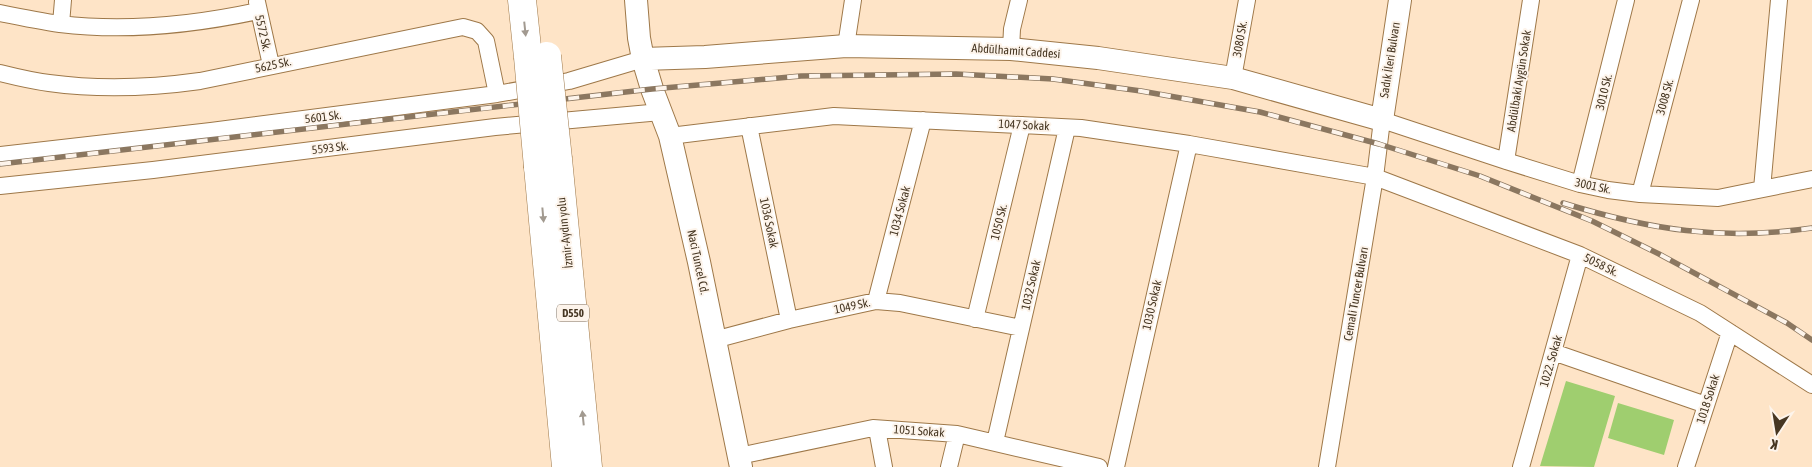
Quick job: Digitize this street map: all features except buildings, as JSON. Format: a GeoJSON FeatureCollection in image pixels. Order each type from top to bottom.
{"type":"FeatureCollection","features":[{"type":"Feature","properties":{"kind":"highway","name":"D550"},"geometry":{"type":"LineString","coordinates":[[522,0],[538,56]]}},
{"type":"Feature","properties":{"kind":"highway","name":"İzmir-Aydın yolu"},"geometry":{"type":"LineString","coordinates":[[541,0],[538,56],[548,163],[566,467]]}},
{"type":"Feature","properties":{"kind":"highway","name":"İzmir-Aydın yolu"},"geometry":{"type":"LineString","coordinates":[[548,163],[588,467]]}},
{"type":"Feature","properties":{"kind":"main road","name":"Naci Tuncel Cd."},"geometry":{"type":"LineString","coordinates":[[636,0],[643,59],[670,136],[699,262],[740,462]]}},
{"type":"Feature","properties":{"kind":"main road","name":"Sadık İleri Bulvarı"},"geometry":{"type":"LineString","coordinates":[[1382,120],[1400,0]]}},
{"type":"Feature","properties":{"kind":"main road","name":"Abdülhamit Caddesi"},"geometry":{"type":"LineString","coordinates":[[643,59],[705,57],[846,46],[1011,49],[1098,58],[1233,78],[1382,120]]}},
{"type":"Feature","properties":{"kind":"street"},"geometry":{"type":"LineString","coordinates":[[61,24],[63,0]]}},
{"type":"Feature","properties":{"kind":"street"},"geometry":{"type":"LineString","coordinates":[[846,46],[853,0]]}},
{"type":"Feature","properties":{"kind":"street"},"geometry":{"type":"LineString","coordinates":[[1011,49],[1012,29],[1019,0]]}},
{"type":"Feature","properties":{"kind":"street","name":"3080 Sk."},"geometry":{"type":"LineString","coordinates":[[1233,78],[1247,0]]}},
{"type":"Feature","properties":{"kind":"street","name":"Abdülbaki Aygün Sokak"},"geometry":{"type":"LineString","coordinates":[[1506,161],[1532,0]]}},
{"type":"Feature","properties":{"kind":"street","name":"3010 Sk."},"geometry":{"type":"LineString","coordinates":[[1580,184],[1626,0]]}},
{"type":"Feature","properties":{"kind":"street","name":"3008 Sk."},"geometry":{"type":"LineString","coordinates":[[1640,194],[1691,0]]}},
{"type":"Feature","properties":{"kind":"street"},"geometry":{"type":"LineString","coordinates":[[1762,189],[1779,0]]}},
{"type":"Feature","properties":{"kind":"street"},"geometry":{"type":"LineString","coordinates":[[0,13],[61,24],[118,27],[166,26],[203,22],[257,5]]}},
{"type":"Feature","properties":{"kind":"street","name":"5572 Sk."},"geometry":{"type":"LineString","coordinates":[[257,5],[271,65]]}},
{"type":"Feature","properties":{"kind":"street","name":"5625 Sk."},"geometry":{"type":"LineString","coordinates":[[0,73],[48,83],[82,87],[122,88],[161,86],[200,81],[463,27],[477,31],[486,41],[497,94]]}},
{"type":"Feature","properties":{"kind":"street","name":"5601 Sk."},"geometry":{"type":"LineString","coordinates":[[0,155],[211,131],[497,94],[568,81],[643,59]]}},
{"type":"Feature","properties":{"kind":"street","name":"5593 Sk."},"geometry":{"type":"LineString","coordinates":[[0,186],[153,170],[494,127],[661,112]]}},
{"type":"Feature","properties":{"kind":"street","name":"1047 Sokak"},"geometry":{"type":"LineString","coordinates":[[670,136],[834,116],[1022,125],[1067,128],[1189,144],[1376,176]]}},
{"type":"Feature","properties":{"kind":"street","name":"1034 Sokak"},"geometry":{"type":"LineString","coordinates":[[876,301],[923,120]]}},
{"type":"Feature","properties":{"kind":"street","name":"3001 Sk."},"geometry":{"type":"LineString","coordinates":[[1382,120],[1580,184],[1640,194],[1718,198],[1812,178]]}},
{"type":"Feature","properties":{"kind":"street","name":"Cemali Tuncer Bulvarı"},"geometry":{"type":"LineString","coordinates":[[1327,467],[1376,176],[1382,120]]}},
{"type":"Feature","properties":{"kind":"street","name":"1050 Sk."},"geometry":{"type":"LineString","coordinates":[[975,319],[1022,125]]}},
{"type":"Feature","properties":{"kind":"street","name":"1036 Sokak"},"geometry":{"type":"LineString","coordinates":[[750,126],[789,320]]}},
{"type":"Feature","properties":{"kind":"street","name":"1032 Sokak"},"geometry":{"type":"LineString","coordinates":[[995,442],[1067,128]]}},
{"type":"Feature","properties":{"kind":"street","name":"1030 Sokak"},"geometry":{"type":"LineString","coordinates":[[1116,467],[1189,144]]}},
{"type":"Feature","properties":{"kind":"street","name":"5058 Sk."},"geometry":{"type":"LineString","coordinates":[[1376,176],[1580,255],[1700,313],[1812,385]]}},
{"type":"Feature","properties":{"kind":"street","name":"1022. Sokak"},"geometry":{"type":"LineString","coordinates":[[1521,467],[1580,255]]}},
{"type":"Feature","properties":{"kind":"street","name":"1049 Sk."},"geometry":{"type":"LineString","coordinates":[[714,340],[789,320],[876,301],[900,303],[1021,328]]}},
{"type":"Feature","properties":{"kind":"street","name":"1018 Sokak"},"geometry":{"type":"LineString","coordinates":[[1686,467],[1730,332]]}},
{"type":"Feature","properties":{"kind":"street"},"geometry":{"type":"LineString","coordinates":[[1553,352],[1706,406]]}},
{"type":"Feature","properties":{"kind":"street"},"geometry":{"type":"LineString","coordinates":[[877,429],[884,467]]}},
{"type":"Feature","properties":{"kind":"street","name":"1051 Sokak"},"geometry":{"type":"LineString","coordinates":[[740,462],[877,429],[956,434],[1099,467]]}},
{"type":"Feature","properties":{"kind":"street"},"geometry":{"type":"LineString","coordinates":[[949,467],[956,434]]}},
{"type":"Feature","properties":{"kind":"green space"},"geometry":{"type":"Polygon","coordinates":[[[1566,381],[1615,396],[1594,467],[1540,466],[1566,381]]]}},
{"type":"Feature","properties":{"kind":"green space"},"geometry":{"type":"Polygon","coordinates":[[[1618,403],[1674,420],[1664,455],[1608,438],[1618,403]]]}},
{"type":"Feature","properties":{"kind":"railway"},"geometry":{"type":"LineString","coordinates":[[0,164],[652,89],[801,76],[956,74],[1053,79],[1141,91],[1260,112],[1379,144],[1480,176],[1592,221],[1659,254],[1787,323],[1812,340]]}},
{"type":"Feature","properties":{"kind":"railway"},"geometry":{"type":"LineString","coordinates":[[1563,203],[1626,220],[1686,231],[1747,233],[1812,228]]}}]}
